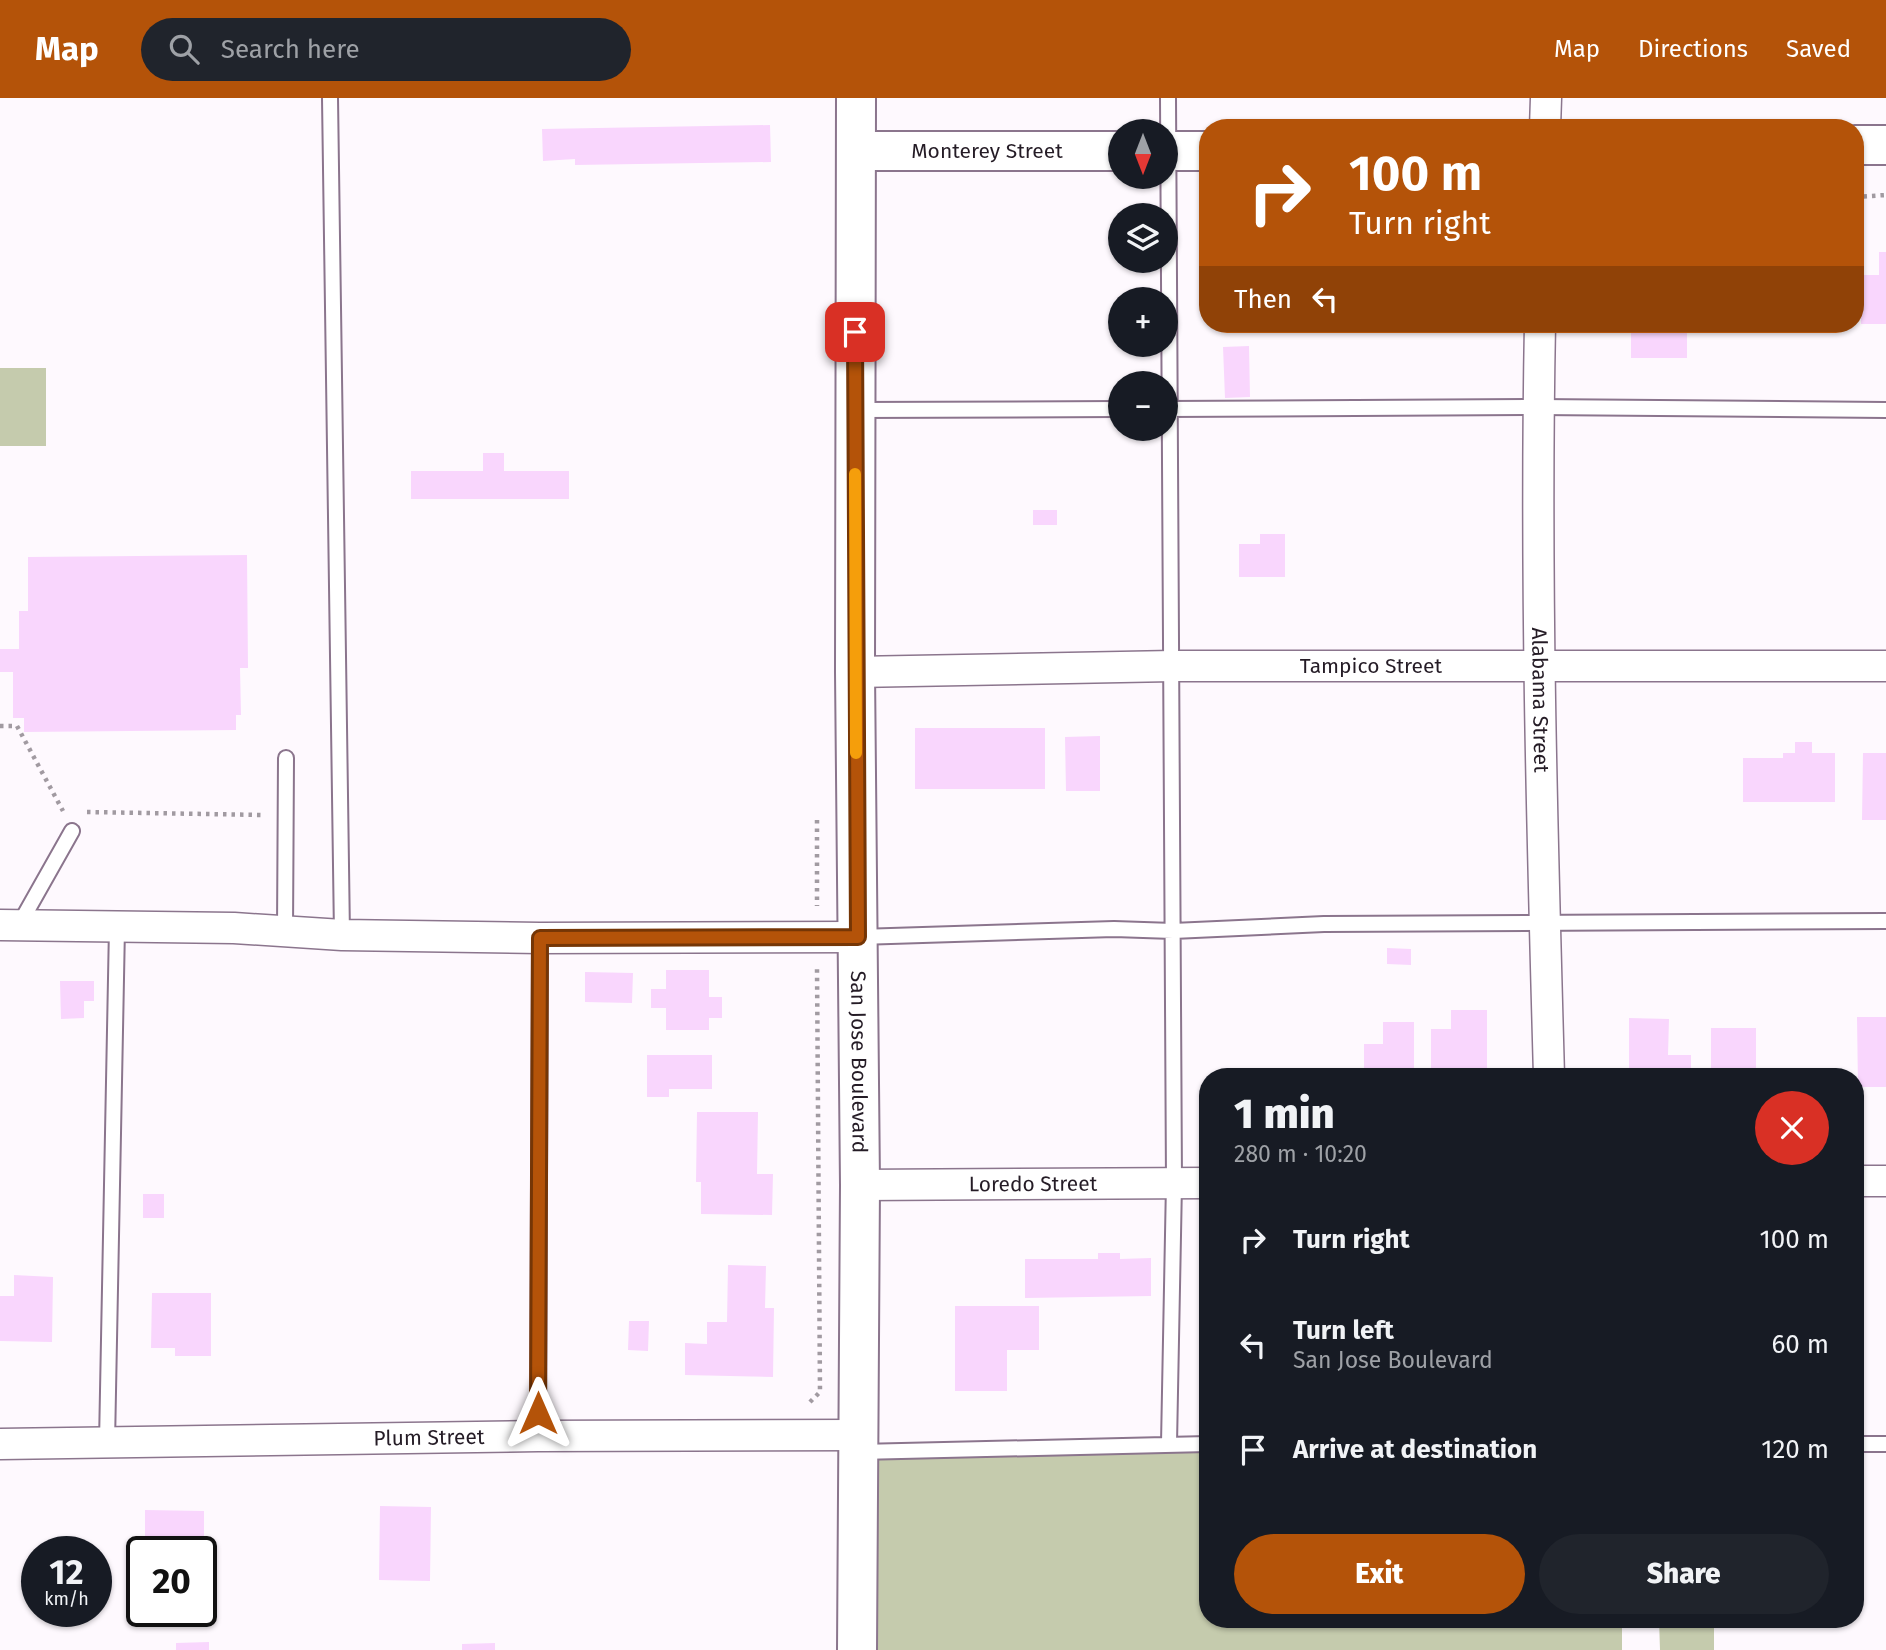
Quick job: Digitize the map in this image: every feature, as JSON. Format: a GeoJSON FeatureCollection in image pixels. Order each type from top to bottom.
{"type":"FeatureCollection","features":[{"type":"Feature","properties":{"kind":"street","name":"San Jose Boulevard"},"geometry":{"type":"LineString","coordinates":[[856,98],[854,410],[860,1185],[857,1650]]}},
{"type":"Feature","properties":{"kind":"street"},"geometry":{"type":"LineString","coordinates":[[1545,119],[1546,98]]}},
{"type":"Feature","properties":{"kind":"street"},"geometry":{"type":"LineString","coordinates":[[1864,145],[1886,145]]}},
{"type":"Feature","properties":{"kind":"street","name":"Monterey Street"},"geometry":{"type":"LineString","coordinates":[[856,150],[1108,151]]}},
{"type":"Feature","properties":{"kind":"street"},"geometry":{"type":"LineString","coordinates":[[1178,151],[1199,151]]}},
{"type":"Feature","properties":{"kind":"street","name":"Alabama Street"},"geometry":{"type":"LineString","coordinates":[[1540,333],[1541,667],[1549,1068]]}},
{"type":"Feature","properties":{"kind":"street","name":"Tampico Street"},"geometry":{"type":"LineString","coordinates":[[855,672],[1173,666],[1886,666]]}},
{"type":"Feature","properties":{"kind":"street"},"geometry":{"type":"LineString","coordinates":[[9,925],[234,928],[342,935],[540,938],[858,937]]}},
{"type":"Feature","properties":{"kind":"street"},"geometry":{"type":"LineString","coordinates":[[1864,1181],[1886,1181]]}},
{"type":"Feature","properties":{"kind":"street","name":"Loredo Street"},"geometry":{"type":"LineString","coordinates":[[860,1185],[1199,1183]]}},
{"type":"Feature","properties":{"kind":"street","name":"Plum Street"},"geometry":{"type":"LineString","coordinates":[[0,1444],[538,1436],[858,1443]]}},
{"type":"Feature","properties":{"kind":"lane"},"geometry":{"type":"LineString","coordinates":[[330,98],[342,935]]}},
{"type":"Feature","properties":{"kind":"lane"},"geometry":{"type":"LineString","coordinates":[[1168,98],[1168,119]]}},
{"type":"Feature","properties":{"kind":"lane"},"geometry":{"type":"LineString","coordinates":[[1167,189],[1168,371]]}},
{"type":"Feature","properties":{"kind":"lane"},"geometry":{"type":"LineString","coordinates":[[1178,409],[1538,407],[1886,410]]}},
{"type":"Feature","properties":{"kind":"lane"},"geometry":{"type":"LineString","coordinates":[[854,410],[1108,409]]}},
{"type":"Feature","properties":{"kind":"lane"},"geometry":{"type":"LineString","coordinates":[[1169,441],[1173,666],[1174,1183],[1169,1444]]}},
{"type":"Feature","properties":{"kind":"lane"},"geometry":{"type":"LineString","coordinates":[[285,930],[286,758]]}},
{"type":"Feature","properties":{"kind":"lane"},"geometry":{"type":"LineString","coordinates":[[9,925],[72,831]]}},
{"type":"Feature","properties":{"kind":"lane"},"geometry":{"type":"LineString","coordinates":[[858,937],[1324,925],[1886,921]]}},
{"type":"Feature","properties":{"kind":"lane"},"geometry":{"type":"LineString","coordinates":[[107,1443],[117,927]]}},
{"type":"Feature","properties":{"kind":"lane"},"geometry":{"type":"LineString","coordinates":[[538,1436],[540,938]]}},
{"type":"Feature","properties":{"kind":"lane"},"geometry":{"type":"LineString","coordinates":[[858,1443],[1199,1444]]}},
{"type":"Feature","properties":{"kind":"lane"},"geometry":{"type":"LineString","coordinates":[[1864,1444],[1886,1444]]}},
{"type":"Feature","properties":{"kind":"path"},"geometry":{"type":"LineString","coordinates":[[1864,196],[1886,195]]}},
{"type":"Feature","properties":{"kind":"path"},"geometry":{"type":"LineString","coordinates":[[0,726],[17,726],[63,812],[56,822]]}},
{"type":"Feature","properties":{"kind":"path"},"geometry":{"type":"LineString","coordinates":[[806,1406],[820,1392],[817,811]]}},
{"type":"Feature","properties":{"kind":"path"},"geometry":{"type":"LineString","coordinates":[[77,812],[268,815]]}},
{"type":"Feature","properties":{"kind":"green space"},"geometry":{"type":"Polygon","coordinates":[[[0,368],[46,368],[46,446],[0,446],[0,368]]]}},
{"type":"Feature","properties":{"kind":"green space"},"geometry":{"type":"Polygon","coordinates":[[[1199,1444],[1199,1628],[1622,1628],[1622,1650],[857,1650],[857,1452],[1199,1444]]]}},
{"type":"Feature","properties":{"kind":"green space"},"geometry":{"type":"Polygon","coordinates":[[[1659,1628],[1714,1628],[1714,1650],[1660,1650],[1659,1628]]]}},
{"type":"Feature","properties":{"kind":"building"},"geometry":{"type":"Polygon","coordinates":[[[770,125],[771,162],[575,165],[575,159],[543,161],[542,129],[770,125]]]}},
{"type":"Feature","properties":{"kind":"building"},"geometry":{"type":"Polygon","coordinates":[[[1879,252],[1886,252],[1886,324],[1864,324],[1864,275],[1879,275],[1879,252]]]}},
{"type":"Feature","properties":{"kind":"building"},"geometry":{"type":"Polygon","coordinates":[[[1631,333],[1687,333],[1687,358],[1631,358],[1631,333]]]}},
{"type":"Feature","properties":{"kind":"building"},"geometry":{"type":"Polygon","coordinates":[[[1249,346],[1250,397],[1225,398],[1223,347],[1249,346]]]}},
{"type":"Feature","properties":{"kind":"building"},"geometry":{"type":"Polygon","coordinates":[[[483,453],[504,453],[504,471],[569,471],[569,499],[411,499],[411,471],[483,471],[483,453]]]}},
{"type":"Feature","properties":{"kind":"building"},"geometry":{"type":"Polygon","coordinates":[[[1033,510],[1057,510],[1057,525],[1033,525],[1033,510]]]}},
{"type":"Feature","properties":{"kind":"building"},"geometry":{"type":"Polygon","coordinates":[[[1260,534],[1285,534],[1285,577],[1239,577],[1239,544],[1260,544],[1260,534]]]}},
{"type":"Feature","properties":{"kind":"building"},"geometry":{"type":"Polygon","coordinates":[[[247,555],[248,668],[240,668],[241,715],[236,715],[236,730],[24,732],[24,718],[13,718],[13,672],[0,672],[0,649],[19,649],[19,611],[28,611],[28,557],[247,555]]]}},
{"type":"Feature","properties":{"kind":"building"},"geometry":{"type":"Polygon","coordinates":[[[915,728],[1045,728],[1045,789],[915,789],[915,728]]]}},
{"type":"Feature","properties":{"kind":"building"},"geometry":{"type":"Polygon","coordinates":[[[1100,736],[1100,791],[1066,791],[1065,737],[1100,736]]]}},
{"type":"Feature","properties":{"kind":"building"},"geometry":{"type":"Polygon","coordinates":[[[1795,742],[1812,742],[1812,753],[1835,753],[1835,802],[1743,802],[1743,758],[1783,758],[1783,753],[1795,753],[1795,742]]]}},
{"type":"Feature","properties":{"kind":"building"},"geometry":{"type":"Polygon","coordinates":[[[1863,753],[1886,753],[1886,820],[1862,820],[1863,753]]]}},
{"type":"Feature","properties":{"kind":"building"},"geometry":{"type":"Polygon","coordinates":[[[1387,948],[1411,949],[1411,965],[1387,964],[1387,948]]]}},
{"type":"Feature","properties":{"kind":"building"},"geometry":{"type":"Polygon","coordinates":[[[666,970],[709,970],[709,997],[722,997],[722,1018],[709,1018],[709,1030],[666,1030],[666,1008],[651,1008],[651,989],[666,989],[666,970]]]}},
{"type":"Feature","properties":{"kind":"building"},"geometry":{"type":"Polygon","coordinates":[[[585,972],[633,973],[632,1003],[585,1002],[585,972]]]}},
{"type":"Feature","properties":{"kind":"building"},"geometry":{"type":"Polygon","coordinates":[[[60,981],[94,981],[94,1001],[84,1001],[84,1018],[61,1019],[60,981]]]}},
{"type":"Feature","properties":{"kind":"building"},"geometry":{"type":"Polygon","coordinates":[[[1451,1010],[1487,1010],[1487,1068],[1431,1068],[1431,1029],[1451,1029],[1451,1010]]]}},
{"type":"Feature","properties":{"kind":"building"},"geometry":{"type":"Polygon","coordinates":[[[1857,1017],[1886,1017],[1886,1087],[1864,1087],[1864,1068],[1858,1068],[1857,1017]]]}},
{"type":"Feature","properties":{"kind":"building"},"geometry":{"type":"Polygon","coordinates":[[[1629,1018],[1669,1019],[1668,1055],[1691,1055],[1691,1068],[1629,1068],[1629,1018]]]}},
{"type":"Feature","properties":{"kind":"building"},"geometry":{"type":"Polygon","coordinates":[[[1383,1022],[1414,1022],[1414,1068],[1364,1068],[1364,1044],[1383,1044],[1383,1022]]]}},
{"type":"Feature","properties":{"kind":"building"},"geometry":{"type":"Polygon","coordinates":[[[1711,1028],[1756,1028],[1756,1068],[1711,1068],[1711,1028]]]}},
{"type":"Feature","properties":{"kind":"building"},"geometry":{"type":"Polygon","coordinates":[[[647,1055],[712,1055],[712,1089],[669,1089],[669,1097],[647,1097],[647,1055]]]}},
{"type":"Feature","properties":{"kind":"building"},"geometry":{"type":"Polygon","coordinates":[[[697,1112],[758,1112],[757,1174],[773,1174],[772,1215],[701,1214],[701,1182],[696,1182],[697,1112]]]}},
{"type":"Feature","properties":{"kind":"building"},"geometry":{"type":"Polygon","coordinates":[[[143,1194],[164,1194],[164,1218],[143,1218],[143,1194]]]}},
{"type":"Feature","properties":{"kind":"building"},"geometry":{"type":"Polygon","coordinates":[[[1098,1253],[1120,1253],[1120,1259],[1151,1258],[1151,1296],[1025,1298],[1025,1259],[1098,1259],[1098,1253]]]}},
{"type":"Feature","properties":{"kind":"building"},"geometry":{"type":"Polygon","coordinates":[[[728,1265],[766,1266],[765,1308],[774,1308],[773,1377],[685,1375],[685,1343],[707,1344],[707,1322],[727,1322],[728,1265]]]}},
{"type":"Feature","properties":{"kind":"building"},"geometry":{"type":"Polygon","coordinates":[[[14,1275],[53,1277],[52,1342],[0,1341],[0,1296],[14,1296],[14,1275]]]}},
{"type":"Feature","properties":{"kind":"building"},"geometry":{"type":"Polygon","coordinates":[[[152,1293],[211,1293],[211,1356],[175,1356],[175,1348],[151,1348],[152,1293]]]}},
{"type":"Feature","properties":{"kind":"building"},"geometry":{"type":"Polygon","coordinates":[[[955,1306],[1039,1306],[1039,1350],[1007,1350],[1007,1391],[955,1391],[955,1306]]]}},
{"type":"Feature","properties":{"kind":"building"},"geometry":{"type":"Polygon","coordinates":[[[629,1321],[649,1321],[648,1351],[628,1350],[629,1321]]]}},
{"type":"Feature","properties":{"kind":"building"},"geometry":{"type":"Polygon","coordinates":[[[380,1506],[431,1507],[430,1581],[379,1580],[380,1506]]]}},
{"type":"Feature","properties":{"kind":"building"},"geometry":{"type":"Polygon","coordinates":[[[145,1510],[204,1511],[204,1536],[145,1536],[145,1510]]]}},
{"type":"Feature","properties":{"kind":"building"},"geometry":{"type":"Polygon","coordinates":[[[209,1642],[209,1650],[176,1650],[176,1643],[209,1642]]]}},
{"type":"Feature","properties":{"kind":"building"},"geometry":{"type":"Polygon","coordinates":[[[495,1643],[495,1650],[462,1650],[462,1644],[495,1643]]]}},
{"type":"Feature","properties":{"kind":"slow traffic"},"geometry":{"type":"LineString","coordinates":[[855,474],[856,753]]}},
{"type":"Feature","properties":{"kind":"route"},"geometry":{"type":"LineString","coordinates":[[538,1413],[540,938],[858,937],[855,332]]}}]}
